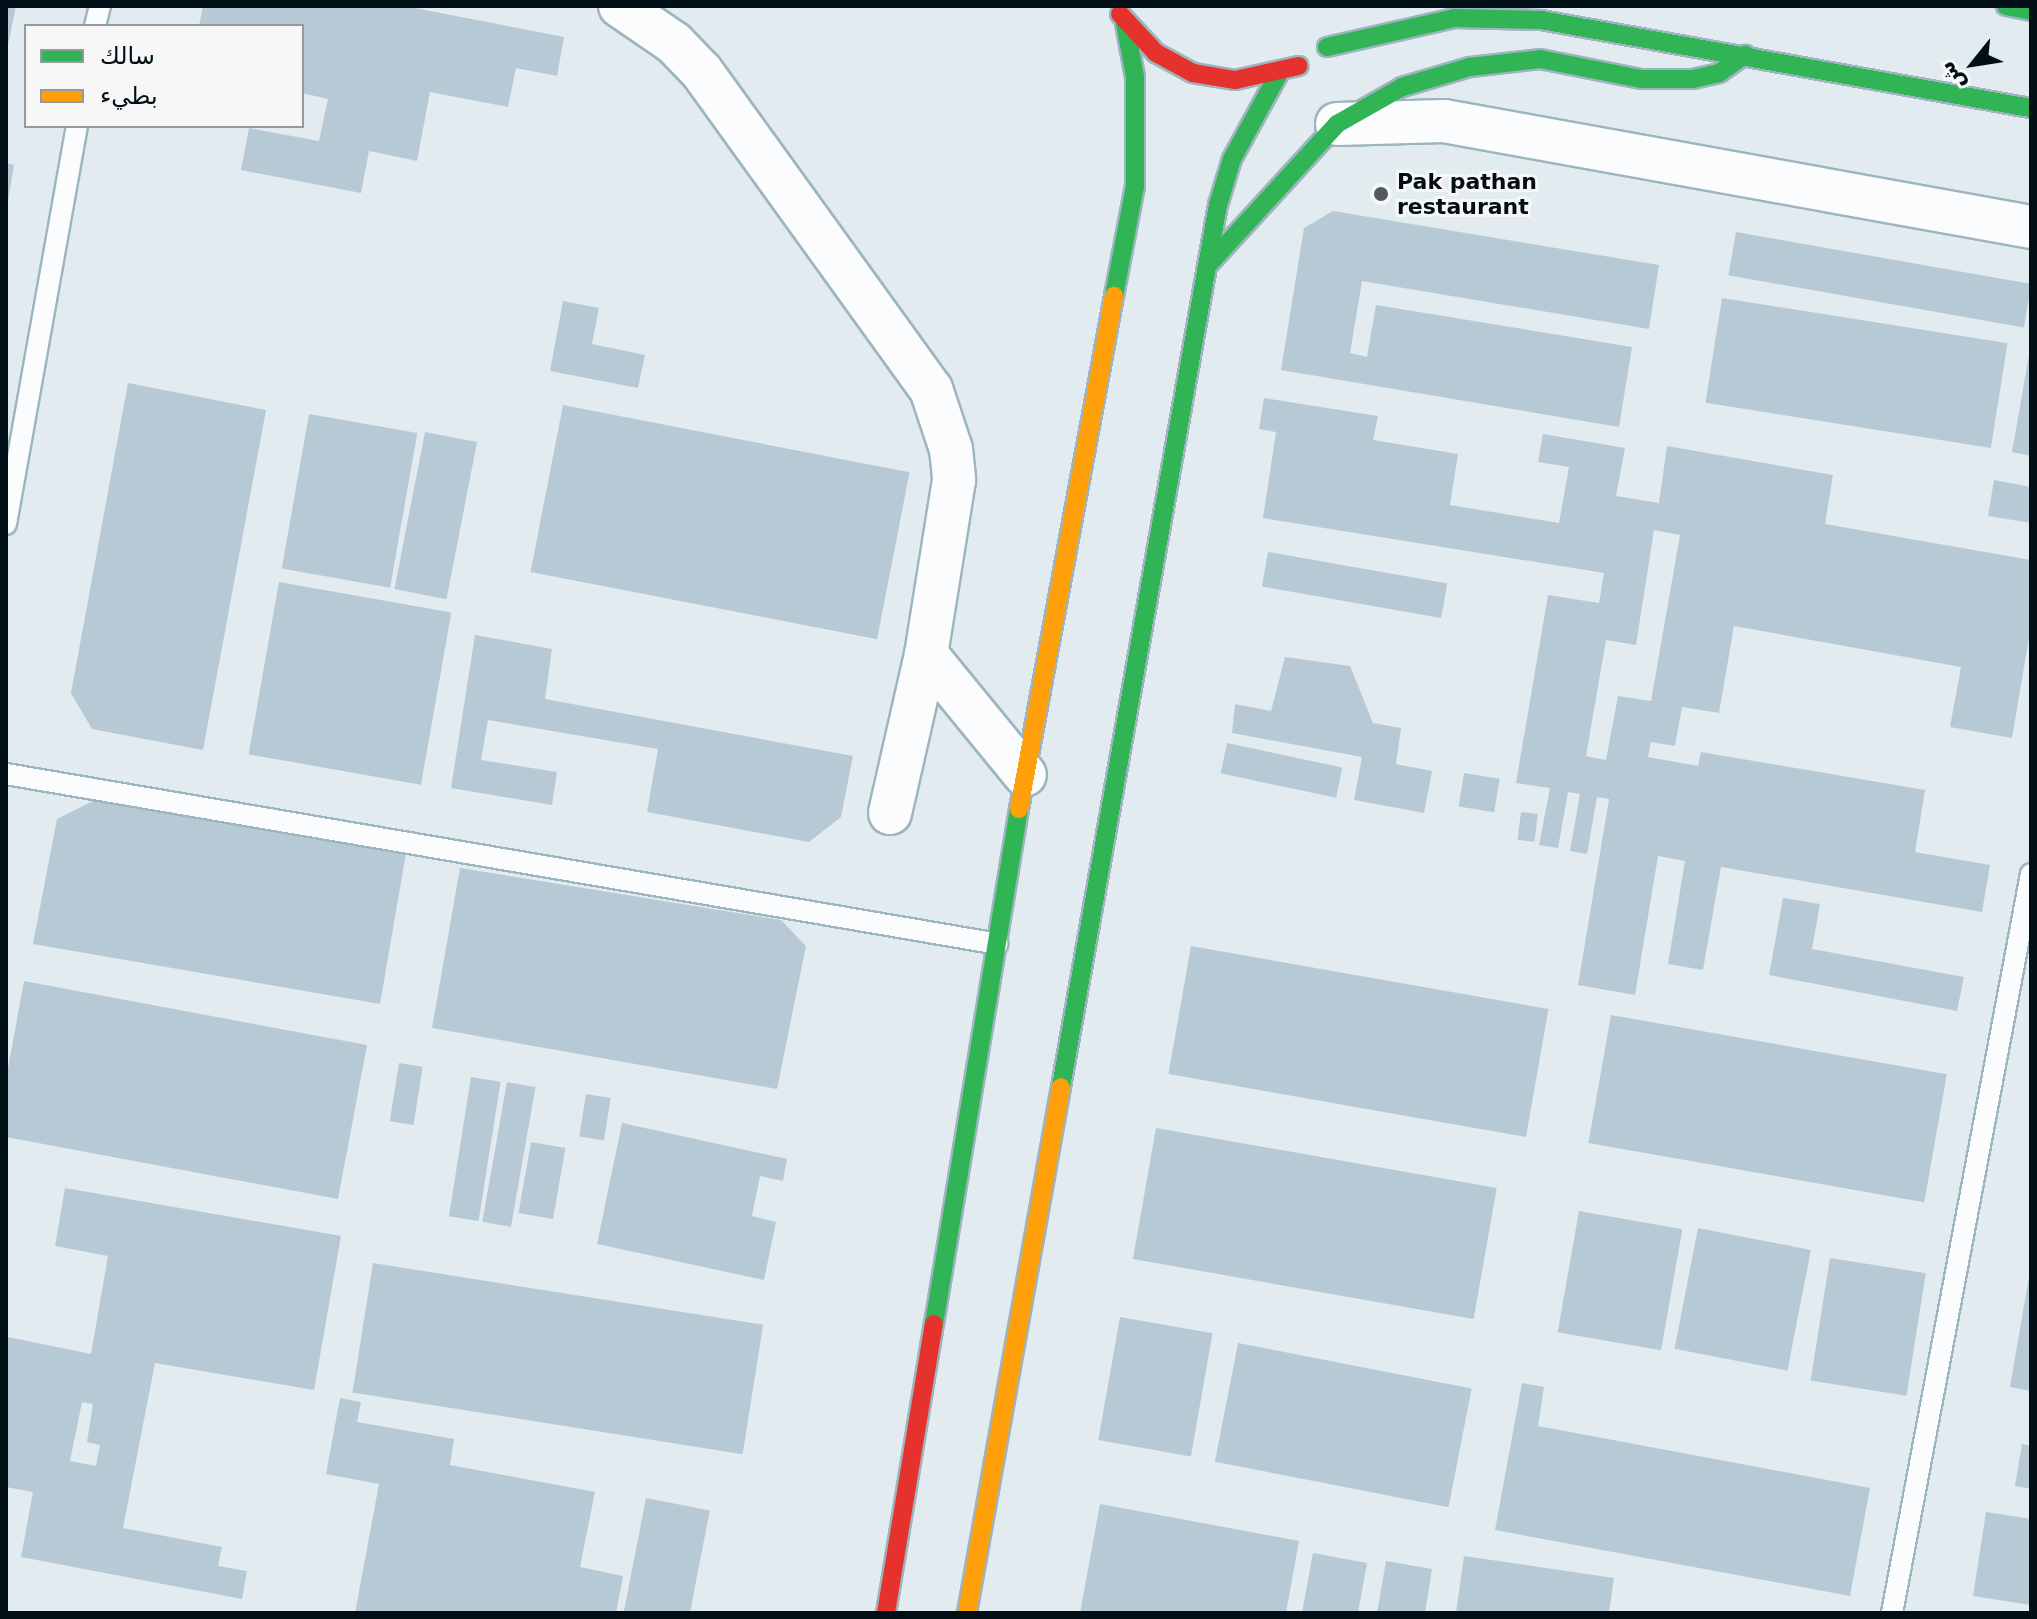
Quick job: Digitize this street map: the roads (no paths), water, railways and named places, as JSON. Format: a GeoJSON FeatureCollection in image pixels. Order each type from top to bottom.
{"type":"FeatureCollection","features":[{"type":"Feature","properties":{"kind":"main road"},"geometry":{"type":"LineString","coordinates":[[1115,6],[1125,23],[1156,53],[1193,73],[1235,80],[1278,75],[1327,47],[1412,23],[1498,16],[1745,55],[2031,108]]}},
{"type":"Feature","properties":{"kind":"main road"},"geometry":{"type":"LineString","coordinates":[[2006,6],[2031,11]]}},
{"type":"Feature","properties":{"kind":"main road"},"geometry":{"type":"LineString","coordinates":[[1327,47],[1350,18]]}},
{"type":"Feature","properties":{"kind":"main road"},"geometry":{"type":"LineString","coordinates":[[886,1613],[1025,775],[1135,186],[1135,77],[1125,23]]}},
{"type":"Feature","properties":{"kind":"main road"},"geometry":{"type":"LineString","coordinates":[[1207,266],[1337,124],[1402,87],[1481,65],[1540,59],[1667,82],[1719,73],[1745,55]]}},
{"type":"Feature","properties":{"kind":"main road"},"geometry":{"type":"LineString","coordinates":[[967,1613],[1207,266],[1232,159],[1278,75]]}},
{"type":"Feature","properties":{"kind":"street"},"geometry":{"type":"LineString","coordinates":[[620,6],[674,43],[702,72],[931,389],[951,449],[954,480],[926,654],[890,813]]}},
{"type":"Feature","properties":{"kind":"street"},"geometry":{"type":"LineString","coordinates":[[1337,124],[1444,121],[2031,227]]}},
{"type":"Feature","properties":{"kind":"street"},"geometry":{"type":"LineString","coordinates":[[926,654],[1025,775]]}},
{"type":"Feature","properties":{"kind":"lane"},"geometry":{"type":"LineString","coordinates":[[6,524],[77,128]]}},
{"type":"Feature","properties":{"kind":"lane"},"geometry":{"type":"LineString","coordinates":[[6,774],[998,944]]}},
{"type":"Feature","properties":{"kind":"lane"},"geometry":{"type":"LineString","coordinates":[[1892,1613],[2031,874]]}},
{"type":"Feature","properties":{"kind":"place","name":"Pak pathan restaurant"},"geometry":{"type":"Point","coordinates":[1381,194]}}]}
